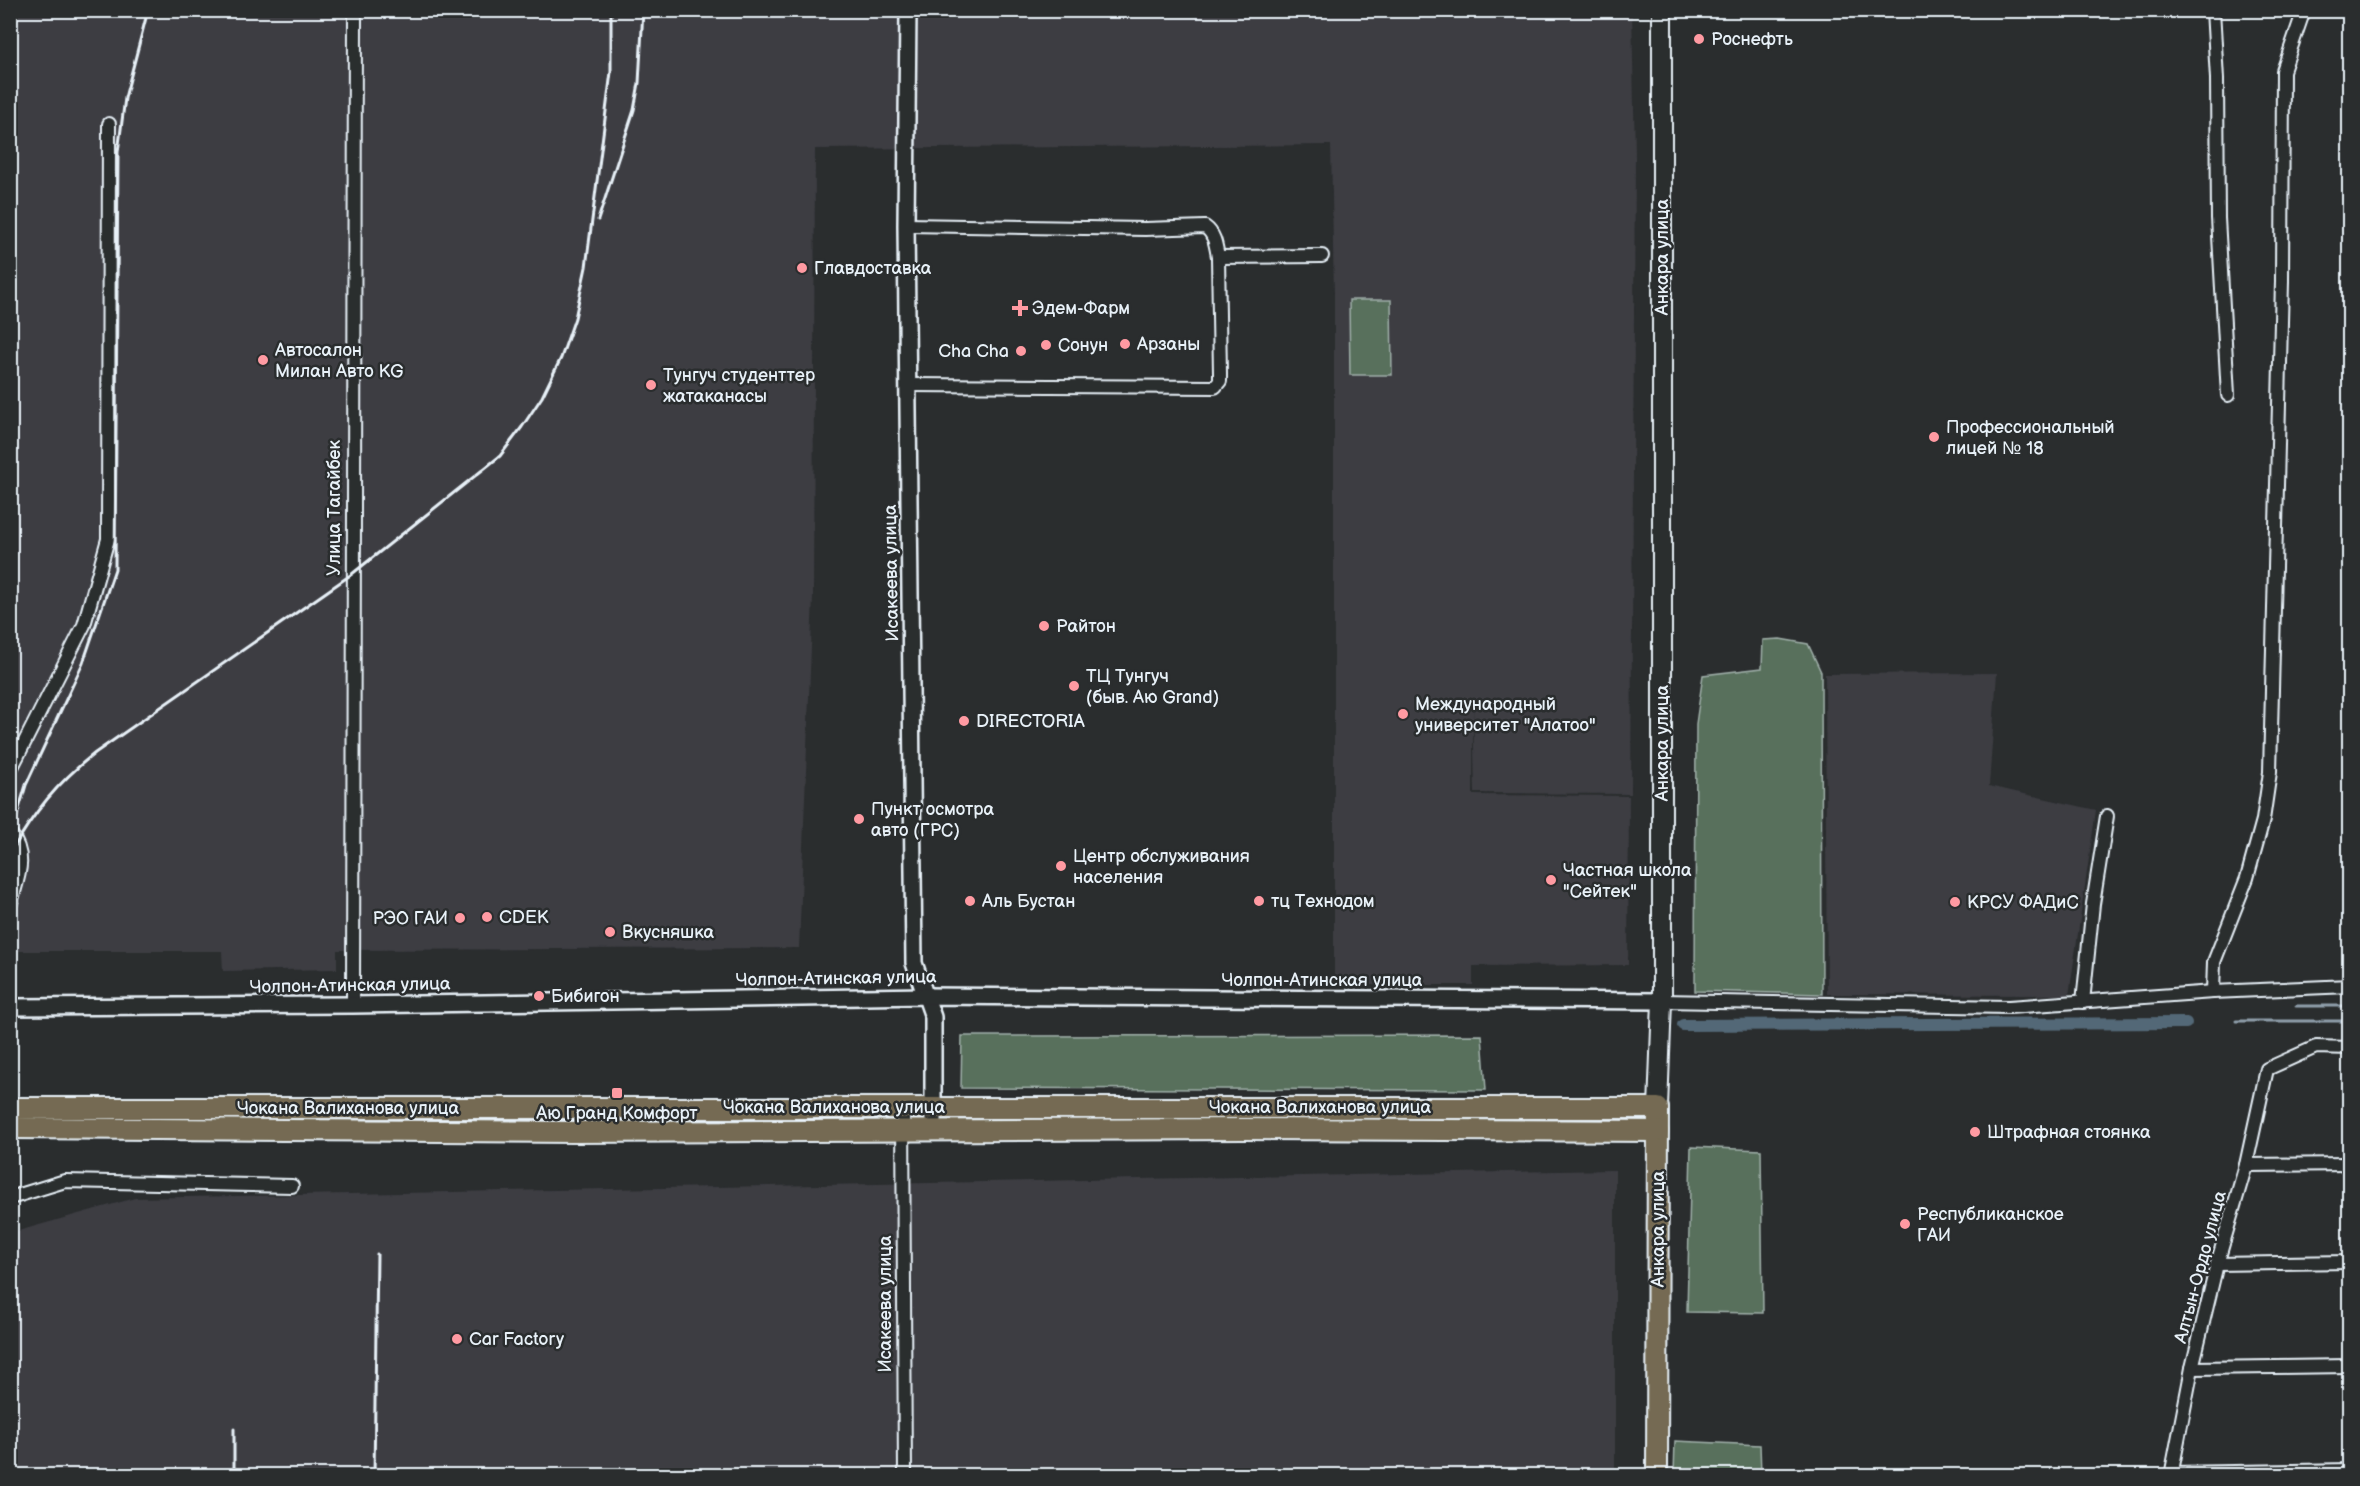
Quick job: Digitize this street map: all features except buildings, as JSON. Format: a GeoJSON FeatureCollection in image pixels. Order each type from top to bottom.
{"type":"FeatureCollection","features":[{"type":"Feature","properties":{"kind":"main road","name":"Анкара улица"},"geometry":{"type":"LineString","coordinates":[[1657,1476],[1658,1108],[1662,1001],[1662,10]]}},
{"type":"Feature","properties":{"kind":"main road"},"geometry":{"type":"LineString","coordinates":[[1244,1107],[1244,1129]]}},
{"type":"Feature","properties":{"kind":"main road","name":"Чокана Валиханова улица"},"geometry":{"type":"LineString","coordinates":[[10,1108],[1658,1108]]}},
{"type":"Feature","properties":{"kind":"main road"},"geometry":{"type":"LineString","coordinates":[[574,1132],[575,1108]]}},
{"type":"Feature","properties":{"kind":"main road","name":"Чокана Валиханова улица"},"geometry":{"type":"LineString","coordinates":[[10,1128],[574,1132],[1244,1129],[1658,1131]]}},
{"type":"Feature","properties":{"kind":"street","name":"Улица Тагайбек"},"geometry":{"type":"LineString","coordinates":[[353,1005],[352,574],[355,10]]}},
{"type":"Feature","properties":{"kind":"street","name":"Исакеева улица"},"geometry":{"type":"LineString","coordinates":[[908,10],[906,225],[915,963],[934,1024],[933,1132]]}},
{"type":"Feature","properties":{"kind":"street"},"geometry":{"type":"LineString","coordinates":[[2213,10],[2217,79],[2218,218],[2228,394]]}},
{"type":"Feature","properties":{"kind":"street"},"geometry":{"type":"LineString","coordinates":[[2219,992],[2214,962],[2247,878],[2263,820],[2270,772],[2281,305],[2283,70],[2304,10]]}},
{"type":"Feature","properties":{"kind":"street"},"geometry":{"type":"LineString","coordinates":[[10,771],[84,625],[108,539],[109,124]]}},
{"type":"Feature","properties":{"kind":"street"},"geometry":{"type":"LineString","coordinates":[[906,225],[1145,229],[1205,227],[1211,231],[1218,257],[1220,373],[1220,381],[1215,387],[908,385]]}},
{"type":"Feature","properties":{"kind":"street"},"geometry":{"type":"LineString","coordinates":[[1218,257],[1322,256]]}},
{"type":"Feature","properties":{"kind":"street"},"geometry":{"type":"LineString","coordinates":[[2083,1002],[2093,904],[2107,816]]}},
{"type":"Feature","properties":{"kind":"street"},"geometry":{"type":"LineString","coordinates":[[10,833],[22,856],[10,906]]}},
{"type":"Feature","properties":{"kind":"street"},"geometry":{"type":"LineString","coordinates":[[1662,1001],[2009,1007],[2219,992],[2349,986]]}},
{"type":"Feature","properties":{"kind":"street","name":"Чолпон-Атинская улица"},"geometry":{"type":"LineString","coordinates":[[10,1007],[353,1005],[926,996],[1662,1001]]}},
{"type":"Feature","properties":{"kind":"street","name":"Алтын-Ордо улица"},"geometry":{"type":"LineString","coordinates":[[2172,1474],[2192,1368],[2217,1264],[2246,1165],[2267,1069],[2316,1047],[2349,1048]]}},
{"type":"Feature","properties":{"kind":"street","name":"Исакеева улица"},"geometry":{"type":"LineString","coordinates":[[903,1107],[905,1476]]}},
{"type":"Feature","properties":{"kind":"street"},"geometry":{"type":"LineString","coordinates":[[2246,1165],[2349,1164]]}},
{"type":"Feature","properties":{"kind":"street"},"geometry":{"type":"LineString","coordinates":[[10,1198],[65,1181],[292,1186]]}},
{"type":"Feature","properties":{"kind":"street"},"geometry":{"type":"LineString","coordinates":[[2217,1264],[2349,1262]]}},
{"type":"Feature","properties":{"kind":"street"},"geometry":{"type":"LineString","coordinates":[[2192,1368],[2349,1366]]}},
{"type":"Feature","properties":{"kind":"street"},"geometry":{"type":"LineString","coordinates":[[2172,1474],[2349,1470]]}},
{"type":"Feature","properties":{"kind":"shaded area"},"geometry":{"type":"Polygon","coordinates":[[[10,11],[1632,11],[1635,157],[1631,794],[1475,793],[1473,702],[1473,795],[1629,796],[1628,965],[1473,966],[1473,985],[1334,985],[1334,294],[1331,145],[815,149],[813,596],[799,948],[337,950],[337,969],[223,971],[222,951],[11,951],[10,11]]]}},
{"type":"Feature","properties":{"kind":"shaded area","name":"КРСУ ФАДиС"},"geometry":{"type":"Polygon","coordinates":[[[1997,673],[1989,786],[2096,810],[2069,995],[1827,994],[1825,674],[1997,673]]]}},
{"type":"Feature","properties":{"kind":"shaded area"},"geometry":{"type":"Polygon","coordinates":[[[1615,1170],[1615,1475],[11,1476],[11,1233],[135,1198],[1615,1170]]]}},
{"type":"Feature","properties":{"kind":"green space"},"geometry":{"type":"Polygon","coordinates":[[[1349,300],[1391,300],[1392,375],[1350,375],[1349,300]]]}},
{"type":"Feature","properties":{"kind":"green space"},"geometry":{"type":"Polygon","coordinates":[[[1780,639],[1808,644],[1821,672],[1822,994],[1695,991],[1696,724],[1703,675],[1762,668],[1763,640],[1780,639]]]}},
{"type":"Feature","properties":{"kind":"green space"},"geometry":{"type":"Polygon","coordinates":[[[1482,1035],[1486,1090],[961,1088],[962,1036],[1482,1035]]]}},
{"type":"Feature","properties":{"kind":"green space"},"geometry":{"type":"Polygon","coordinates":[[[1691,1147],[1761,1150],[1763,1313],[1687,1312],[1691,1147]]]}},
{"type":"Feature","properties":{"kind":"green space"},"geometry":{"type":"Polygon","coordinates":[[[1675,1441],[1760,1445],[1761,1475],[1674,1475],[1675,1441]]]}},
{"type":"Feature","properties":{"kind":"waterway"},"geometry":{"type":"LineString","coordinates":[[2296,1006],[2350,1006]]}},
{"type":"Feature","properties":{"kind":"waterway"},"geometry":{"type":"LineString","coordinates":[[2236,1021],[2350,1021]]}},
{"type":"Feature","properties":{"kind":"waterway"},"geometry":{"type":"LineString","coordinates":[[1683,1025],[2186,1023]]}},
{"type":"Feature","properties":{"kind":"railway"},"geometry":{"type":"LineString","coordinates":[[10,839],[26,785],[83,663],[115,569],[118,152],[125,98],[148,10]]}},
{"type":"Feature","properties":{"kind":"railway"},"geometry":{"type":"LineString","coordinates":[[10,854],[47,799],[81,764],[352,574],[500,456],[522,427],[542,397],[561,358],[575,318],[586,267],[611,72],[611,10]]}},
{"type":"Feature","properties":{"kind":"railway"},"geometry":{"type":"LineString","coordinates":[[598,220],[634,110],[639,83],[643,10]]}},
{"type":"Feature","properties":{"kind":"railway"},"geometry":{"type":"LineString","coordinates":[[374,1476],[377,1254]]}},
{"type":"Feature","properties":{"kind":"railway"},"geometry":{"type":"LineString","coordinates":[[234,1429],[234,1476]]}},
{"type":"Feature","properties":{"kind":"place","name":"Роснефть"},"geometry":{"type":"Point","coordinates":[1699,39]}},
{"type":"Feature","properties":{"kind":"place","name":"Главдоставка"},"geometry":{"type":"Point","coordinates":[802,268]}},
{"type":"Feature","properties":{"kind":"place","name":"Эдем-Фарм"},"geometry":{"type":"Point","coordinates":[1020,308]}},
{"type":"Feature","properties":{"kind":"place","name":"Арзаны"},"geometry":{"type":"Point","coordinates":[1125,344]}},
{"type":"Feature","properties":{"kind":"place","name":"Сонун"},"geometry":{"type":"Point","coordinates":[1046,345]}},
{"type":"Feature","properties":{"kind":"place","name":"Cha Cha"},"geometry":{"type":"Point","coordinates":[1021,351]}},
{"type":"Feature","properties":{"kind":"place","name":"Автосалон Милан Авто KG"},"geometry":{"type":"Point","coordinates":[263,360]}},
{"type":"Feature","properties":{"kind":"place","name":"Тунгуч студенттер жатаканасы"},"geometry":{"type":"Point","coordinates":[651,385]}},
{"type":"Feature","properties":{"kind":"place","name":"Профессиональный лицей № 18"},"geometry":{"type":"Point","coordinates":[1934,437]}},
{"type":"Feature","properties":{"kind":"place","name":"Райтон"},"geometry":{"type":"Point","coordinates":[1044,626]}},
{"type":"Feature","properties":{"kind":"place","name":"ТЦ Тунгуч (быв. Аю Grand)"},"geometry":{"type":"Point","coordinates":[1074,686]}},
{"type":"Feature","properties":{"kind":"place","name":"Международный университет \"Алатоо\""},"geometry":{"type":"Point","coordinates":[1403,714]}},
{"type":"Feature","properties":{"kind":"place","name":"DIRECTORIA"},"geometry":{"type":"Point","coordinates":[964,721]}},
{"type":"Feature","properties":{"kind":"place","name":"Пункт осмотра авто (ГРС)"},"geometry":{"type":"Point","coordinates":[859,819]}},
{"type":"Feature","properties":{"kind":"place","name":"Центр обслуживания населения"},"geometry":{"type":"Point","coordinates":[1061,866]}},
{"type":"Feature","properties":{"kind":"place","name":"Частная школа \"Сейтек\""},"geometry":{"type":"Point","coordinates":[1551,880]}},
{"type":"Feature","properties":{"kind":"place","name":"Аль Бустан"},"geometry":{"type":"Point","coordinates":[970,901]}},
{"type":"Feature","properties":{"kind":"place","name":"тц Технодом"},"geometry":{"type":"Point","coordinates":[1259,901]}},
{"type":"Feature","properties":{"kind":"place","name":"КРСУ ФАДиС"},"geometry":{"type":"Point","coordinates":[1955,902]}},
{"type":"Feature","properties":{"kind":"place","name":"CDEK"},"geometry":{"type":"Point","coordinates":[487,917]}},
{"type":"Feature","properties":{"kind":"place","name":"РЭО ГАИ"},"geometry":{"type":"Point","coordinates":[460,918]}},
{"type":"Feature","properties":{"kind":"place","name":"Вкусняшка"},"geometry":{"type":"Point","coordinates":[610,932]}},
{"type":"Feature","properties":{"kind":"place","name":"Бибигон"},"geometry":{"type":"Point","coordinates":[539,996]}},
{"type":"Feature","properties":{"kind":"place","name":"Аю Гранд Комфорт"},"geometry":{"type":"Point","coordinates":[617,1093]}},
{"type":"Feature","properties":{"kind":"place","name":"Штрафная стоянка"},"geometry":{"type":"Point","coordinates":[1975,1132]}},
{"type":"Feature","properties":{"kind":"place","name":"Республиканское ГАИ"},"geometry":{"type":"Point","coordinates":[1905,1224]}},
{"type":"Feature","properties":{"kind":"place","name":"Car Factory"},"geometry":{"type":"Point","coordinates":[457,1339]}}]}
